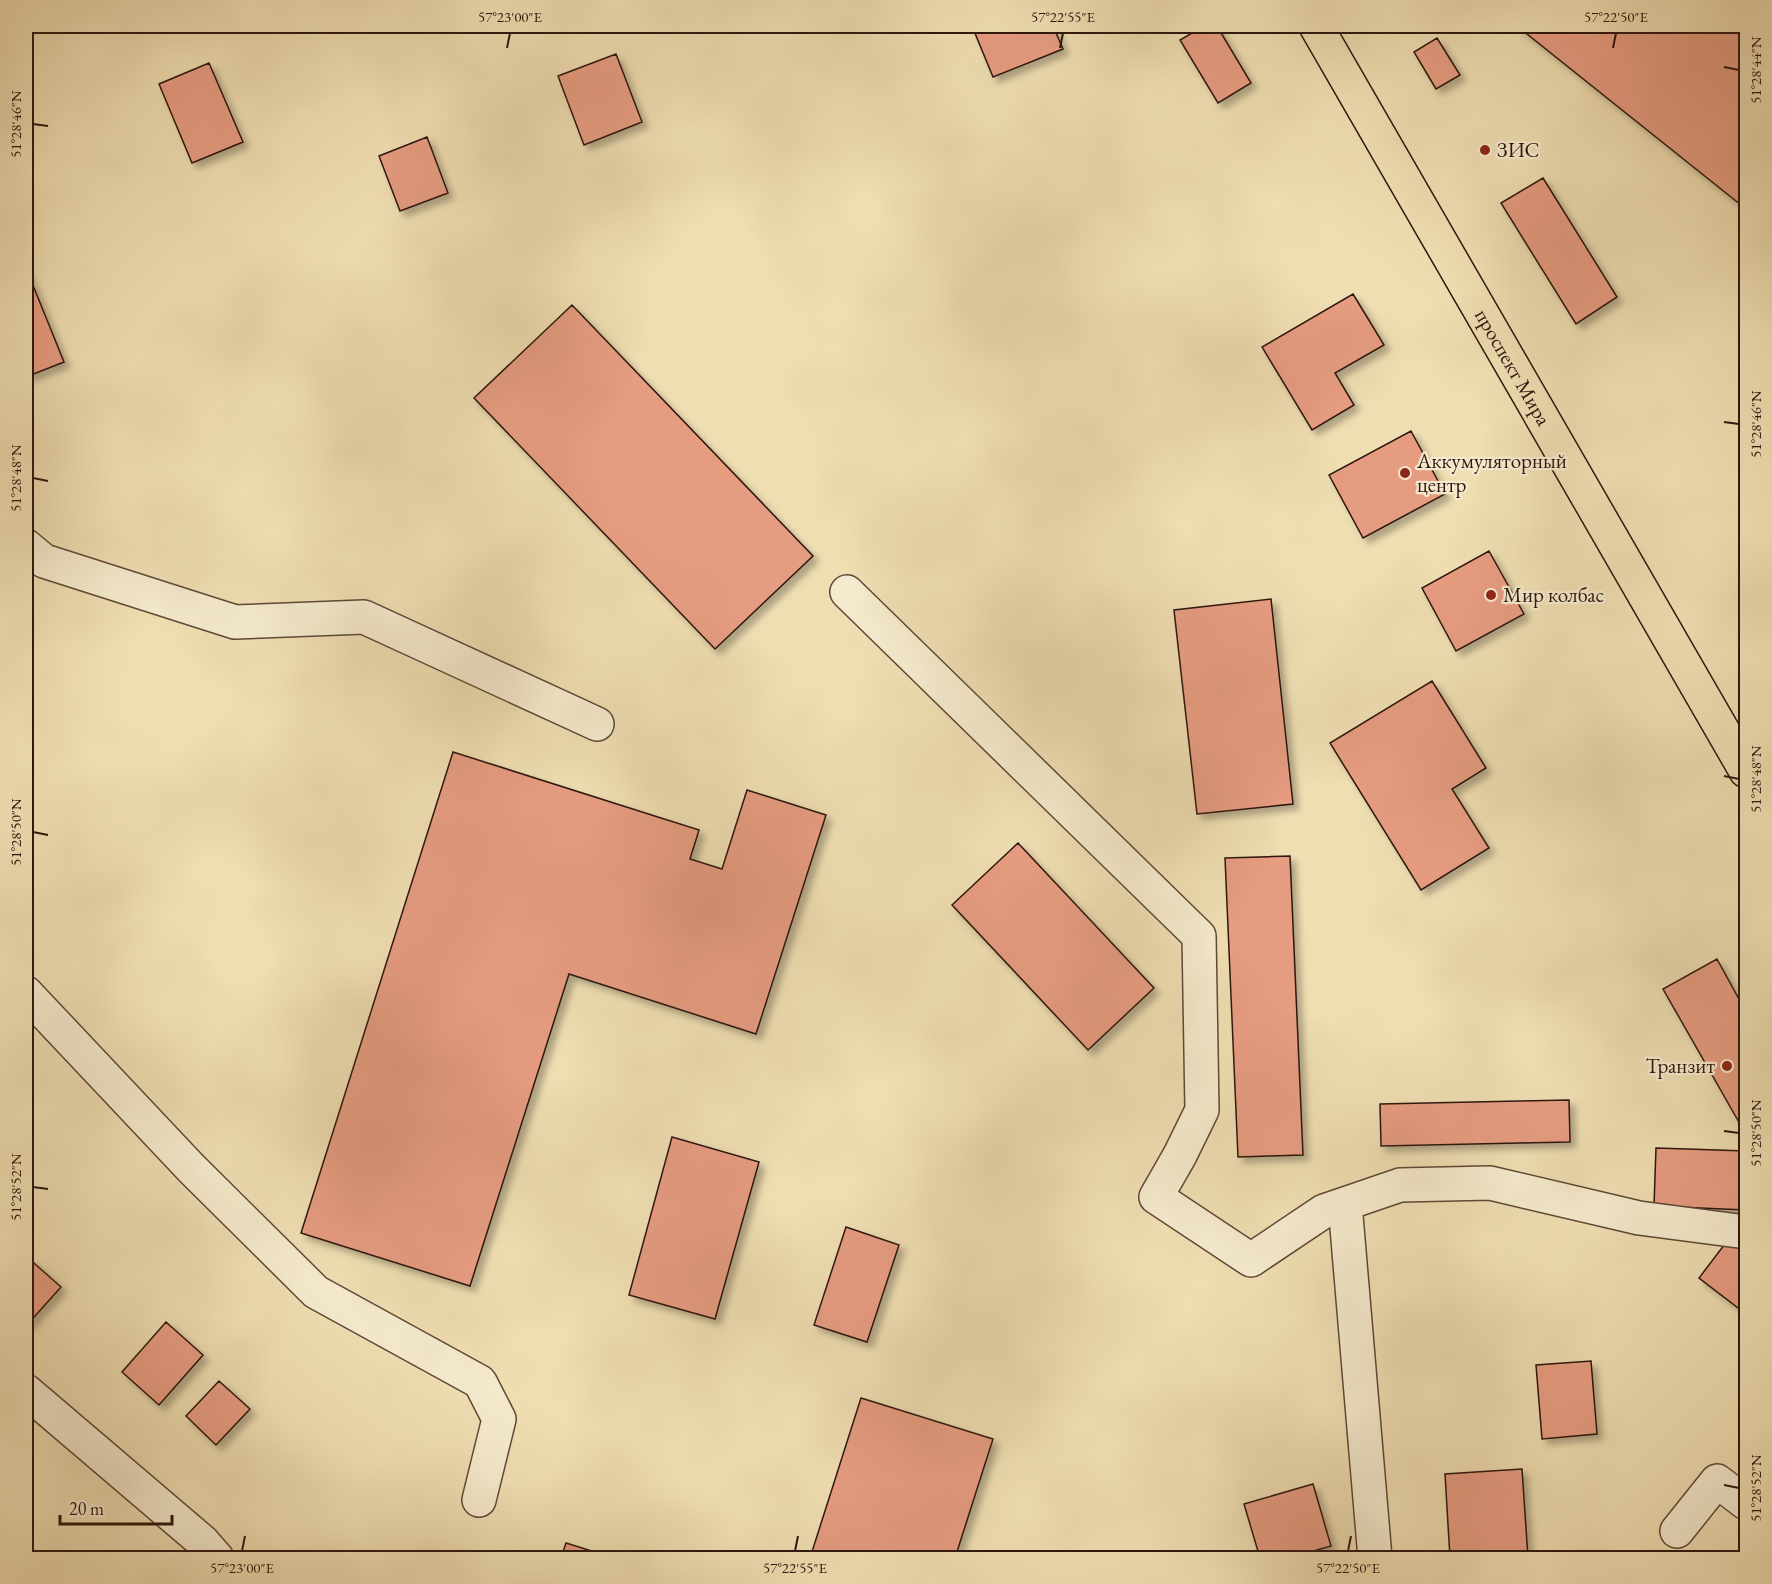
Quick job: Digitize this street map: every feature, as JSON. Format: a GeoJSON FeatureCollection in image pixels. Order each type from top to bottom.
{"type":"FeatureCollection","features":[{"type":"Feature","properties":{"kind":"main road","name":"проспект Мира"},"geometry":{"type":"LineString","coordinates":[[1316,26],[1743,757]]}},
{"type":"Feature","properties":{"kind":"street"},"geometry":{"type":"LineString","coordinates":[[26,546],[44,561],[235,622],[364,617],[597,724]]}},
{"type":"Feature","properties":{"kind":"street"},"geometry":{"type":"LineString","coordinates":[[847,592],[1199,936],[1202,1110],[1156,1197],[1251,1260],[1324,1211],[1400,1185],[1490,1183],[1639,1218],[1746,1232]]}},
{"type":"Feature","properties":{"kind":"street"},"geometry":{"type":"LineString","coordinates":[[26,993],[191,1168],[316,1292],[480,1382],[499,1419],[479,1500]]}},
{"type":"Feature","properties":{"kind":"street"},"geometry":{"type":"LineString","coordinates":[[1345,1204],[1375,1558]]}},
{"type":"Feature","properties":{"kind":"street"},"geometry":{"type":"LineString","coordinates":[[26,1391],[203,1542],[217,1558]]}},
{"type":"Feature","properties":{"kind":"street"},"geometry":{"type":"LineString","coordinates":[[1677,1531],[1717,1481],[1746,1503]]}},
{"type":"Feature","properties":{"kind":"building"},"geometry":{"type":"Polygon","coordinates":[[[972,26],[1053,26],[1063,49],[993,77],[972,26]]]}},
{"type":"Feature","properties":{"kind":"building"},"geometry":{"type":"Polygon","coordinates":[[[1204,26],[1217,26],[1251,83],[1218,103],[1180,40],[1204,26]]]}},
{"type":"Feature","properties":{"kind":"building"},"geometry":{"type":"Polygon","coordinates":[[[1517,26],[1746,26],[1746,209],[1517,26]]]}},
{"type":"Feature","properties":{"kind":"building"},"geometry":{"type":"Polygon","coordinates":[[[1437,38],[1460,75],[1436,89],[1414,52],[1437,38]]]}},
{"type":"Feature","properties":{"kind":"building"},"geometry":{"type":"Polygon","coordinates":[[[616,54],[642,122],[584,145],[558,76],[616,54]]]}},
{"type":"Feature","properties":{"kind":"building"},"geometry":{"type":"Polygon","coordinates":[[[209,63],[243,142],[192,163],[159,84],[209,63]]]}},
{"type":"Feature","properties":{"kind":"building"},"geometry":{"type":"Polygon","coordinates":[[[427,137],[448,193],[400,211],[379,156],[427,137]]]}},
{"type":"Feature","properties":{"kind":"building"},"geometry":{"type":"Polygon","coordinates":[[[1543,178],[1617,297],[1576,324],[1501,203],[1543,178]]]}},
{"type":"Feature","properties":{"kind":"building"},"geometry":{"type":"Polygon","coordinates":[[[26,268],[64,362],[26,377],[26,268]]]}},
{"type":"Feature","properties":{"kind":"building"},"geometry":{"type":"Polygon","coordinates":[[[1353,294],[1384,345],[1335,373],[1354,405],[1312,430],[1262,347],[1353,294]]]}},
{"type":"Feature","properties":{"kind":"building"},"geometry":{"type":"Polygon","coordinates":[[[572,305],[813,556],[715,649],[474,398],[572,305]]]}},
{"type":"Feature","properties":{"kind":"building"},"geometry":{"type":"Polygon","coordinates":[[[1411,431],[1445,494],[1363,538],[1329,475],[1411,431]]]}},
{"type":"Feature","properties":{"kind":"building"},"geometry":{"type":"Polygon","coordinates":[[[1489,551],[1524,614],[1456,651],[1422,588],[1489,551]]]}},
{"type":"Feature","properties":{"kind":"building"},"geometry":{"type":"Polygon","coordinates":[[[1271,599],[1293,804],[1197,814],[1174,610],[1271,599]]]}},
{"type":"Feature","properties":{"kind":"building"},"geometry":{"type":"Polygon","coordinates":[[[1432,681],[1486,768],[1452,789],[1489,848],[1421,890],[1330,743],[1432,681]]]}},
{"type":"Feature","properties":{"kind":"building"},"geometry":{"type":"Polygon","coordinates":[[[453,752],[699,830],[690,859],[722,869],[747,790],[826,815],[756,1034],[569,974],[470,1286],[301,1233],[453,752]]]}},
{"type":"Feature","properties":{"kind":"building"},"geometry":{"type":"Polygon","coordinates":[[[1018,843],[1154,988],[1088,1050],[952,905],[1018,843]]]}},
{"type":"Feature","properties":{"kind":"building"},"geometry":{"type":"Polygon","coordinates":[[[1290,856],[1303,1155],[1238,1157],[1225,858],[1290,856]]]}},
{"type":"Feature","properties":{"kind":"building","name":"Транзит"},"geometry":{"type":"Polygon","coordinates":[[[1717,959],[1746,1012],[1746,1120],[1740,1124],[1663,989],[1717,959]]]}},
{"type":"Feature","properties":{"kind":"building"},"geometry":{"type":"Polygon","coordinates":[[[1569,1100],[1570,1142],[1381,1146],[1380,1104],[1569,1100]]]}},
{"type":"Feature","properties":{"kind":"building"},"geometry":{"type":"Polygon","coordinates":[[[672,1137],[759,1162],[715,1319],[629,1295],[672,1137]]]}},
{"type":"Feature","properties":{"kind":"building"},"geometry":{"type":"Polygon","coordinates":[[[1656,1148],[1746,1151],[1746,1210],[1654,1206],[1656,1148]]]}},
{"type":"Feature","properties":{"kind":"building"},"geometry":{"type":"Polygon","coordinates":[[[846,1227],[899,1245],[867,1342],[814,1325],[846,1227]]]}},
{"type":"Feature","properties":{"kind":"building"},"geometry":{"type":"Polygon","coordinates":[[[1731,1236],[1746,1248],[1746,1314],[1699,1278],[1731,1236]]]}},
{"type":"Feature","properties":{"kind":"building"},"geometry":{"type":"Polygon","coordinates":[[[26,1256],[61,1287],[26,1326],[26,1256]]]}},
{"type":"Feature","properties":{"kind":"building"},"geometry":{"type":"Polygon","coordinates":[[[166,1322],[203,1355],[159,1405],[122,1372],[166,1322]]]}},
{"type":"Feature","properties":{"kind":"building"},"geometry":{"type":"Polygon","coordinates":[[[1591,1361],[1597,1434],[1542,1439],[1536,1365],[1591,1361]]]}},
{"type":"Feature","properties":{"kind":"building"},"geometry":{"type":"Polygon","coordinates":[[[219,1381],[250,1409],[216,1445],[186,1416],[219,1381]]]}},
{"type":"Feature","properties":{"kind":"building"},"geometry":{"type":"Polygon","coordinates":[[[861,1398],[993,1439],[955,1558],[810,1558],[861,1398]]]}},
{"type":"Feature","properties":{"kind":"building"},"geometry":{"type":"Polygon","coordinates":[[[1522,1469],[1528,1558],[1450,1558],[1445,1474],[1522,1469]]]}},
{"type":"Feature","properties":{"kind":"building"},"geometry":{"type":"Polygon","coordinates":[[[1313,1484],[1331,1546],[1289,1558],[1260,1558],[1244,1504],[1313,1484]]]}},
{"type":"Feature","properties":{"kind":"building"},"geometry":{"type":"Polygon","coordinates":[[[566,1543],[614,1558],[561,1558],[566,1543]]]}},
{"type":"Feature","properties":{"kind":"place","name":"ЗИС"},"geometry":{"type":"Point","coordinates":[1485,150]}},
{"type":"Feature","properties":{"kind":"place","name":"Аккумуляторный центр"},"geometry":{"type":"Point","coordinates":[1405,473]}},
{"type":"Feature","properties":{"kind":"place","name":"Мир колбас"},"geometry":{"type":"Point","coordinates":[1491,595]}},
{"type":"Feature","properties":{"kind":"place","name":"Транзит"},"geometry":{"type":"Point","coordinates":[1727,1066]}}]}
